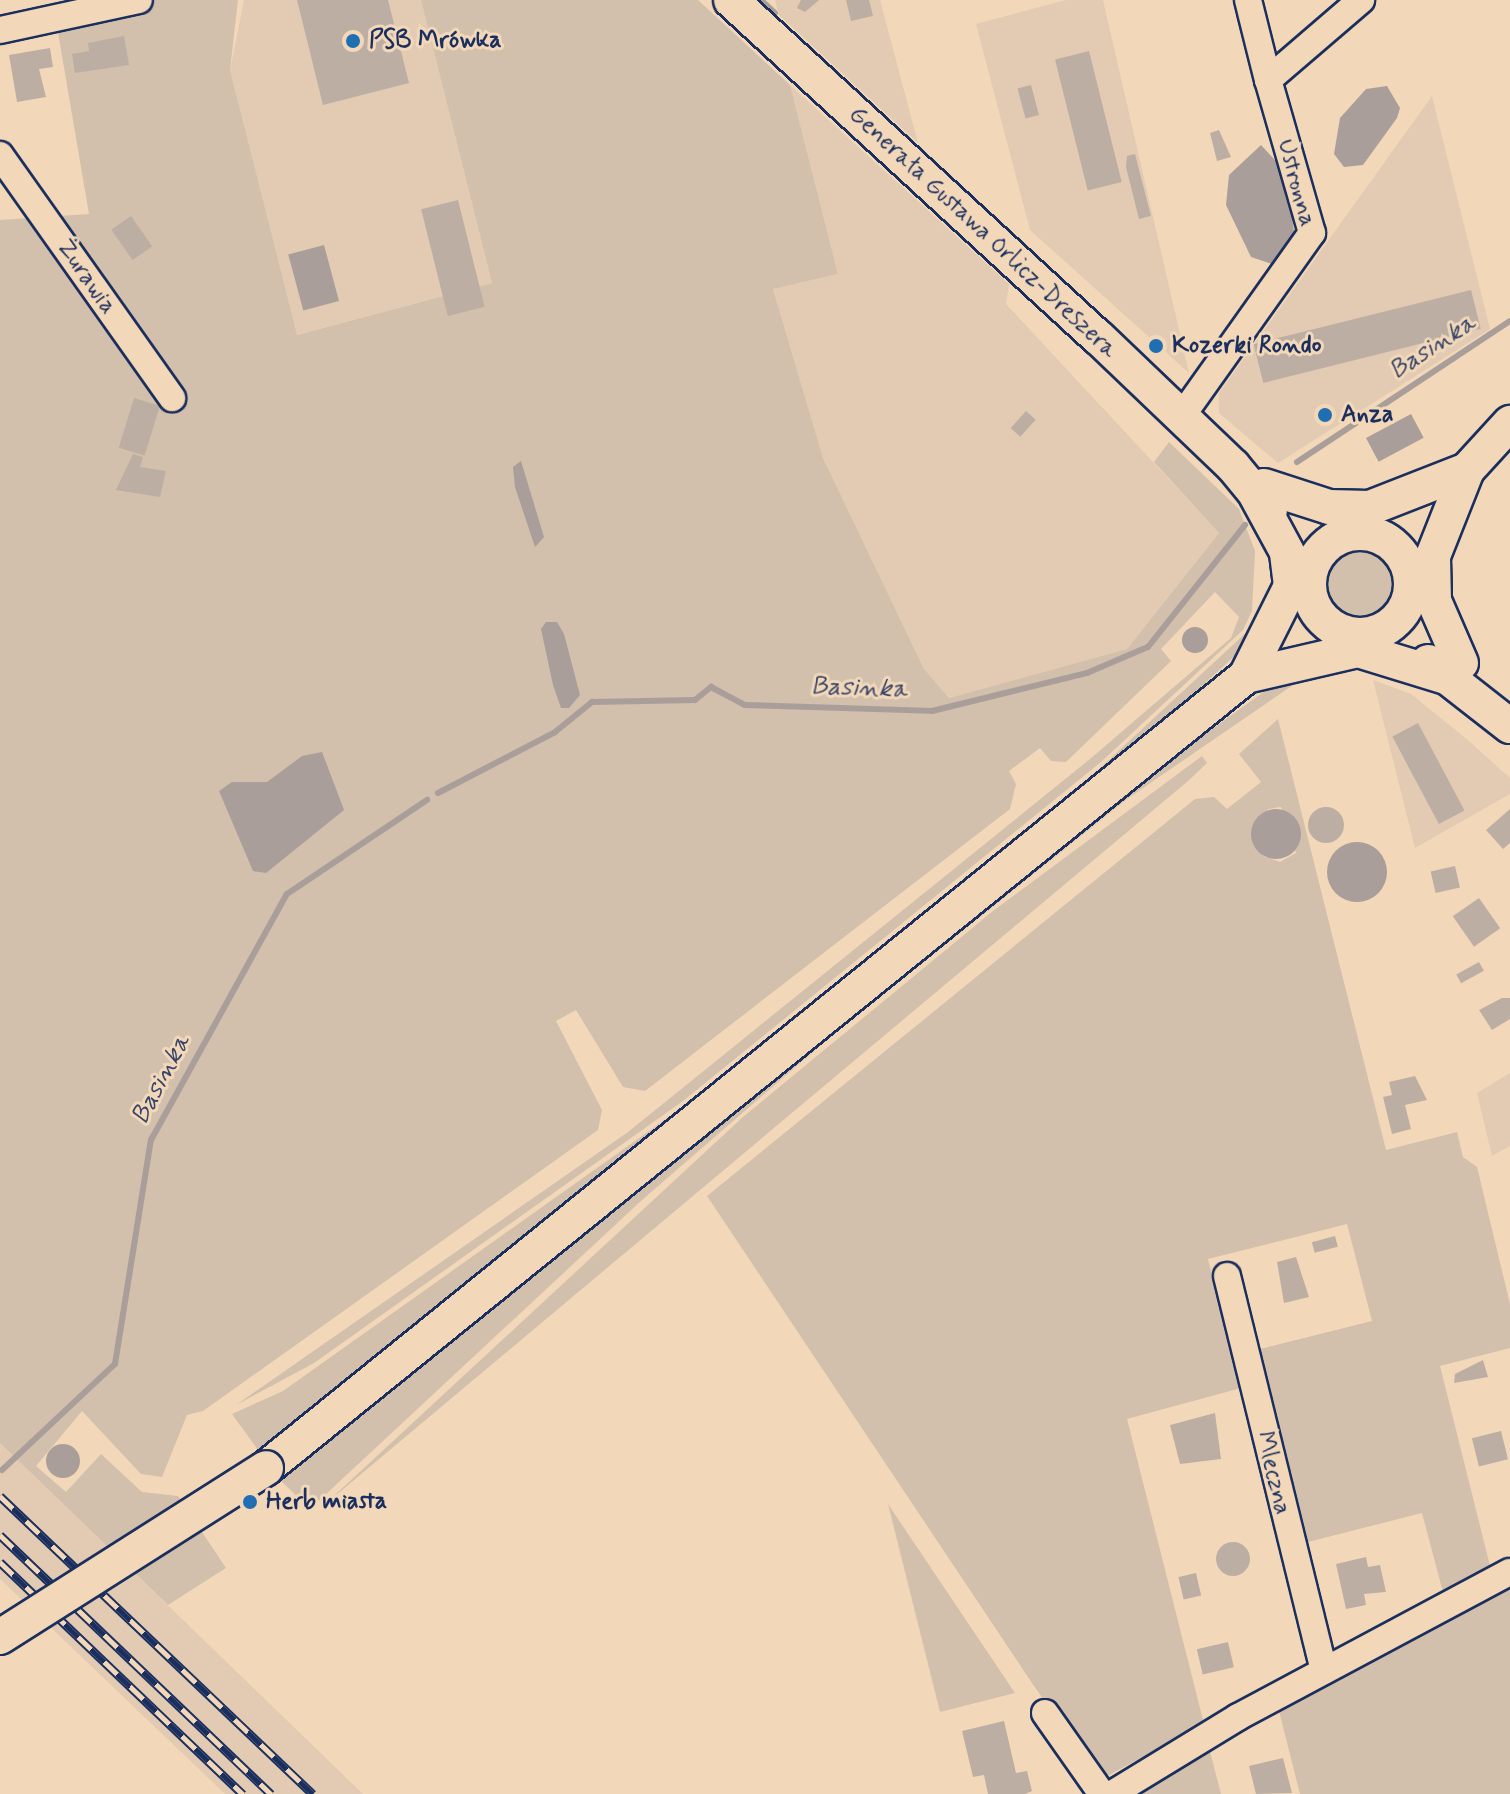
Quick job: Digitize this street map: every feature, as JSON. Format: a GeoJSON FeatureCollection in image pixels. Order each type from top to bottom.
{"type":"FeatureCollection","features":[{"type":"Feature","properties":{"kind":"main road","name":"Generała Gustawa Orlicz-Dreszera"},"geometry":{"type":"LineString","coordinates":[[731,0],[1260,490],[1350,537]]}},
{"type":"Feature","properties":{"kind":"main road"},"geometry":{"type":"LineString","coordinates":[[1395,616],[1415,542],[1457,480],[1510,423]]}},
{"type":"Feature","properties":{"kind":"main road"},"geometry":{"type":"LineString","coordinates":[[1260,490],[1349,510],[1404,500],[1457,480]]}},
{"type":"Feature","properties":{"kind":"main road"},"geometry":{"type":"LineString","coordinates":[[0,1637],[266,1468],[1260,665],[1307,608],[1310,580],[1350,537],[1383,530],[1457,480]]}},
{"type":"Feature","properties":{"kind":"main road"},"geometry":{"type":"LineString","coordinates":[[1453,670],[1431,580],[1457,480]]}},
{"type":"Feature","properties":{"kind":"main road","name":"Generała Gustawa Orlicz-Dreszera"},"geometry":{"type":"LineString","coordinates":[[1260,490],[1310,580]]}},
{"type":"Feature","properties":{"kind":"main road"},"geometry":{"type":"LineString","coordinates":[[1260,490],[1291,571],[1282,615],[1260,665]]}},
{"type":"Feature","properties":{"kind":"main road"},"geometry":{"type":"LineString","coordinates":[[1350,537],[1391,544],[1407,567]]}},
{"type":"Feature","properties":{"kind":"main road"},"geometry":{"type":"LineString","coordinates":[[1310,580],[1318,614],[1338,630]]}},
{"type":"Feature","properties":{"kind":"main road"},"geometry":{"type":"LineString","coordinates":[[1260,665],[1303,643],[1338,630],[1395,616]]}},
{"type":"Feature","properties":{"kind":"main road"},"geometry":{"type":"LineString","coordinates":[[1395,616],[1510,726]]}},
{"type":"Feature","properties":{"kind":"main road"},"geometry":{"type":"LineString","coordinates":[[1260,665],[1358,650],[1453,670],[1510,713]]}},
{"type":"Feature","properties":{"kind":"street"},"geometry":{"type":"LineString","coordinates":[[0,30],[139,0]]}},
{"type":"Feature","properties":{"kind":"street"},"geometry":{"type":"LineString","coordinates":[[1248,0],[1268,80],[1361,0]]}},
{"type":"Feature","properties":{"kind":"street","name":"Ustronna"},"geometry":{"type":"LineString","coordinates":[[1181,417],[1312,233],[1268,80]]}},
{"type":"Feature","properties":{"kind":"street","name":"Żurawia"},"geometry":{"type":"LineString","coordinates":[[0,155],[172,398]]}},
{"type":"Feature","properties":{"kind":"street","name":"Mleczna"},"geometry":{"type":"LineString","coordinates":[[1227,1276],[1324,1670]]}},
{"type":"Feature","properties":{"kind":"street"},"geometry":{"type":"LineString","coordinates":[[1112,1794],[1324,1670],[1510,1572]]}},
{"type":"Feature","properties":{"kind":"street"},"geometry":{"type":"LineString","coordinates":[[1045,1713],[1102,1794]]}},
{"type":"Feature","properties":{"kind":"shaded area"},"geometry":{"type":"Polygon","coordinates":[[[139,0],[238,0],[230,70],[297,335],[492,283],[421,0],[698,0],[790,85],[838,274],[773,289],[823,458],[924,669],[949,698],[1127,649],[1219,533],[1154,462],[1169,442],[1239,509],[1255,551],[1252,611],[1243,630],[1101,762],[683,1101],[314,1363],[236,1405],[628,1132],[1090,759],[1231,638],[1239,617],[1215,592],[1161,649],[1171,661],[1066,762],[1051,761],[1040,748],[1009,771],[1016,784],[1010,809],[645,1091],[623,1087],[576,1010],[556,1021],[602,1110],[598,1130],[203,1411],[187,1415],[162,1477],[141,1474],[82,1411],[36,1466],[66,1492],[101,1454],[142,1492],[178,1496],[226,1568],[168,1605],[0,1443],[0,220],[89,214],[55,15],[139,0]]]}},
{"type":"Feature","properties":{"kind":"shaded area"},"geometry":{"type":"Polygon","coordinates":[[[244,0],[421,0],[492,283],[296,335],[230,70],[244,0]]]}},
{"type":"Feature","properties":{"kind":"shaded area"},"geometry":{"type":"Polygon","coordinates":[[[775,0],[880,0],[918,143],[779,15],[775,0]]]}},
{"type":"Feature","properties":{"kind":"shaded area"},"geometry":{"type":"Polygon","coordinates":[[[1066,0],[1103,0],[1189,373],[1030,230],[976,24],[1066,0]]]}},
{"type":"Feature","properties":{"kind":"shaded area"},"geometry":{"type":"Polygon","coordinates":[[[790,85],[1009,284],[1006,304],[1219,533],[1127,649],[949,698],[924,669],[823,458],[773,289],[838,274],[790,85]]]}},
{"type":"Feature","properties":{"kind":"shaded area"},"geometry":{"type":"Polygon","coordinates":[[[1387,86],[1400,108],[1397,118],[1363,165],[1344,167],[1334,154],[1340,118],[1366,89],[1387,86]]]}},
{"type":"Feature","properties":{"kind":"shaded area"},"geometry":{"type":"Polygon","coordinates":[[[1432,96],[1490,329],[1278,463],[1219,413],[1219,393],[1432,96]]]}},
{"type":"Feature","properties":{"kind":"shaded area"},"geometry":{"type":"Polygon","coordinates":[[[1261,145],[1286,172],[1294,232],[1272,264],[1251,257],[1226,205],[1229,175],[1261,145]]]}},
{"type":"Feature","properties":{"kind":"shaded area"},"geometry":{"type":"Polygon","coordinates":[[[324,245],[339,301],[303,311],[288,255],[324,245]]]}},
{"type":"Feature","properties":{"kind":"shaded area"},"geometry":{"type":"Polygon","coordinates":[[[1411,414],[1424,438],[1379,462],[1366,438],[1411,414]]]}},
{"type":"Feature","properties":{"kind":"shaded area"},"geometry":{"type":"Polygon","coordinates":[[[521,461],[544,537],[535,547],[515,487],[513,467],[521,461]]]}},
{"type":"Feature","properties":{"kind":"shaded area"},"geometry":{"type":"Polygon","coordinates":[[[1353,547],[1367,547],[1381,553],[1391,563],[1397,584],[1395,598],[1381,615],[1367,621],[1353,621],[1339,615],[1329,605],[1323,591],[1323,577],[1329,563],[1339,553],[1353,547]]]}},
{"type":"Feature","properties":{"kind":"shaded area"},"geometry":{"type":"Polygon","coordinates":[[[546,622],[557,622],[564,634],[580,695],[569,708],[561,708],[553,685],[541,629],[546,622]]]}},
{"type":"Feature","properties":{"kind":"shaded area"},"geometry":{"type":"Polygon","coordinates":[[[1195,627],[1204,631],[1208,640],[1204,649],[1195,653],[1186,649],[1182,640],[1186,631],[1195,627]]]}},
{"type":"Feature","properties":{"kind":"shaded area"},"geometry":{"type":"Polygon","coordinates":[[[1250,629],[1249,643],[1113,767],[292,1432],[258,1450],[232,1414],[283,1391],[704,1092],[1098,770],[1250,629]]]}},
{"type":"Feature","properties":{"kind":"shaded area"},"geometry":{"type":"Polygon","coordinates":[[[1293,671],[1296,683],[1127,799],[829,1038],[642,1200],[310,1509],[278,1478],[1127,790],[1293,671]]]}},
{"type":"Feature","properties":{"kind":"shaded area"},"geometry":{"type":"Polygon","coordinates":[[[1373,680],[1411,694],[1469,741],[1510,778],[1510,794],[1415,848],[1373,680]]]}},
{"type":"Feature","properties":{"kind":"shaded area"},"geometry":{"type":"Polygon","coordinates":[[[1278,719],[1386,1150],[1457,1132],[1463,1157],[1477,1167],[1510,1304],[1510,1348],[1440,1366],[1491,1570],[1444,1596],[1422,1513],[1308,1542],[1260,1349],[1372,1321],[1347,1224],[1208,1259],[1241,1388],[1127,1419],[1204,1724],[1107,1776],[1090,1765],[1034,1686],[707,1196],[1195,799],[1214,797],[1227,809],[1261,782],[1239,754],[1278,719]],[[1281,807],[1268,809],[1252,837],[1263,856],[1280,862],[1296,853],[1281,807]]]}},
{"type":"Feature","properties":{"kind":"shaded area"},"geometry":{"type":"Polygon","coordinates":[[[322,752],[344,810],[266,873],[253,871],[219,791],[232,782],[267,782],[302,756],[322,752]]]}},
{"type":"Feature","properties":{"kind":"shaded area"},"geometry":{"type":"Polygon","coordinates":[[[1202,756],[1207,763],[1188,781],[323,1506],[743,1117],[993,911],[1202,756]]]}},
{"type":"Feature","properties":{"kind":"shaded area"},"geometry":{"type":"Polygon","coordinates":[[[1276,809],[1294,816],[1301,834],[1294,852],[1276,859],[1258,852],[1251,834],[1258,816],[1276,809]]]}},
{"type":"Feature","properties":{"kind":"shaded area"},"geometry":{"type":"Polygon","coordinates":[[[1357,842],[1378,851],[1387,872],[1378,893],[1357,902],[1336,893],[1327,872],[1336,851],[1357,842]]]}},
{"type":"Feature","properties":{"kind":"shaded area"},"geometry":{"type":"Polygon","coordinates":[[[1510,1073],[1510,1146],[1492,1156],[1477,1093],[1510,1073]]]}},
{"type":"Feature","properties":{"kind":"shaded area"},"geometry":{"type":"Polygon","coordinates":[[[0,1443],[363,1794],[225,1794],[0,1579],[0,1443]]]}},
{"type":"Feature","properties":{"kind":"shaded area"},"geometry":{"type":"Polygon","coordinates":[[[63,1444],[75,1449],[80,1461],[75,1473],[63,1478],[51,1473],[46,1461],[51,1449],[63,1444]]]}},
{"type":"Feature","properties":{"kind":"shaded area"},"geometry":{"type":"Polygon","coordinates":[[[888,1504],[1015,1693],[940,1712],[888,1504]]]}},
{"type":"Feature","properties":{"kind":"shaded area"},"geometry":{"type":"Polygon","coordinates":[[[1510,1584],[1510,1794],[1300,1794],[1278,1707],[1510,1584]]]}},
{"type":"Feature","properties":{"kind":"shaded area"},"geometry":{"type":"Polygon","coordinates":[[[1208,1744],[1221,1794],[1131,1794],[1208,1744]]]}},
{"type":"Feature","properties":{"kind":"building","name":"PSB Mrówka"},"geometry":{"type":"Polygon","coordinates":[[[297,0],[388,0],[409,83],[323,105],[297,0]]]}},
{"type":"Feature","properties":{"kind":"building"},"geometry":{"type":"Polygon","coordinates":[[[801,0],[819,0],[805,12],[797,8],[801,0]]]}},
{"type":"Feature","properties":{"kind":"building"},"geometry":{"type":"Polygon","coordinates":[[[846,0],[869,0],[873,16],[851,21],[846,0]]]}},
{"type":"Feature","properties":{"kind":"building"},"geometry":{"type":"Polygon","coordinates":[[[124,36],[129,65],[75,73],[72,54],[89,51],[88,43],[124,36]]]}},
{"type":"Feature","properties":{"kind":"building"},"geometry":{"type":"Polygon","coordinates":[[[50,48],[53,67],[39,69],[46,97],[17,102],[9,55],[50,48]]]}},
{"type":"Feature","properties":{"kind":"building"},"geometry":{"type":"Polygon","coordinates":[[[1089,51],[1122,182],[1088,190],[1055,59],[1089,51]]]}},
{"type":"Feature","properties":{"kind":"building"},"geometry":{"type":"Polygon","coordinates":[[[1031,85],[1039,115],[1026,119],[1017,89],[1031,85]]]}},
{"type":"Feature","properties":{"kind":"building"},"geometry":{"type":"Polygon","coordinates":[[[1219,130],[1231,157],[1217,161],[1210,133],[1219,130]]]}},
{"type":"Feature","properties":{"kind":"building"},"geometry":{"type":"Polygon","coordinates":[[[1135,154],[1151,216],[1139,219],[1126,167],[1127,156],[1135,154]]]}},
{"type":"Feature","properties":{"kind":"building"},"geometry":{"type":"Polygon","coordinates":[[[458,200],[485,307],[448,316],[421,209],[458,200]]]}},
{"type":"Feature","properties":{"kind":"building"},"geometry":{"type":"Polygon","coordinates":[[[131,216],[152,246],[133,260],[111,230],[131,216]]]}},
{"type":"Feature","properties":{"kind":"building"},"geometry":{"type":"Polygon","coordinates":[[[1471,290],[1481,329],[1263,383],[1254,344],[1471,290]]]}},
{"type":"Feature","properties":{"kind":"building"},"geometry":{"type":"Polygon","coordinates":[[[134,398],[160,406],[145,456],[119,448],[134,398]]]}},
{"type":"Feature","properties":{"kind":"building"},"geometry":{"type":"Polygon","coordinates":[[[1026,411],[1036,420],[1020,437],[1011,428],[1026,411]]]}},
{"type":"Feature","properties":{"kind":"building"},"geometry":{"type":"Polygon","coordinates":[[[133,454],[143,457],[140,467],[166,471],[160,497],[116,490],[133,454]]]}},
{"type":"Feature","properties":{"kind":"building"},"geometry":{"type":"Polygon","coordinates":[[[1418,723],[1464,810],[1439,824],[1392,737],[1418,723]]]}},
{"type":"Feature","properties":{"kind":"building"},"geometry":{"type":"Polygon","coordinates":[[[1326,807],[1339,812],[1344,825],[1339,838],[1326,843],[1313,838],[1308,825],[1313,812],[1326,807]]]}},
{"type":"Feature","properties":{"kind":"building"},"geometry":{"type":"Polygon","coordinates":[[[1510,809],[1510,843],[1503,849],[1486,830],[1510,809]]]}},
{"type":"Feature","properties":{"kind":"building"},"geometry":{"type":"Polygon","coordinates":[[[1455,866],[1460,887],[1436,893],[1431,872],[1455,866]]]}},
{"type":"Feature","properties":{"kind":"building"},"geometry":{"type":"Polygon","coordinates":[[[1479,898],[1500,928],[1474,947],[1453,916],[1479,898]]]}},
{"type":"Feature","properties":{"kind":"building"},"geometry":{"type":"Polygon","coordinates":[[[1479,962],[1484,971],[1461,983],[1456,975],[1479,962]]]}},
{"type":"Feature","properties":{"kind":"building"},"geometry":{"type":"Polygon","coordinates":[[[1502,998],[1510,998],[1510,1019],[1492,1030],[1479,1010],[1502,998]]]}},
{"type":"Feature","properties":{"kind":"building"},"geometry":{"type":"Polygon","coordinates":[[[1415,1076],[1427,1100],[1405,1105],[1411,1129],[1392,1134],[1383,1097],[1392,1095],[1389,1082],[1415,1076]]]}},
{"type":"Feature","properties":{"kind":"building"},"geometry":{"type":"Polygon","coordinates":[[[1335,1236],[1338,1247],[1315,1253],[1312,1242],[1335,1236]]]}},
{"type":"Feature","properties":{"kind":"building"},"geometry":{"type":"Polygon","coordinates":[[[1296,1257],[1309,1297],[1284,1303],[1277,1262],[1296,1257]]]}},
{"type":"Feature","properties":{"kind":"building"},"geometry":{"type":"Polygon","coordinates":[[[1483,1360],[1488,1377],[1454,1383],[1455,1374],[1483,1360]]]}},
{"type":"Feature","properties":{"kind":"building"},"geometry":{"type":"Polygon","coordinates":[[[1215,1413],[1221,1459],[1180,1464],[1170,1425],[1215,1413]]]}},
{"type":"Feature","properties":{"kind":"building"},"geometry":{"type":"Polygon","coordinates":[[[1501,1431],[1508,1459],[1479,1466],[1472,1438],[1501,1431]]]}},
{"type":"Feature","properties":{"kind":"building"},"geometry":{"type":"Polygon","coordinates":[[[1233,1542],[1245,1547],[1250,1559],[1245,1571],[1233,1576],[1221,1571],[1216,1559],[1221,1547],[1233,1542]]]}},
{"type":"Feature","properties":{"kind":"building"},"geometry":{"type":"Polygon","coordinates":[[[1366,1557],[1368,1567],[1380,1565],[1386,1592],[1364,1594],[1366,1605],[1346,1609],[1336,1564],[1366,1557]]]}},
{"type":"Feature","properties":{"kind":"building"},"geometry":{"type":"Polygon","coordinates":[[[1196,1573],[1201,1595],[1184,1599],[1178,1577],[1196,1573]]]}},
{"type":"Feature","properties":{"kind":"building"},"geometry":{"type":"Polygon","coordinates":[[[1228,1642],[1234,1667],[1203,1675],[1197,1649],[1228,1642]]]}},
{"type":"Feature","properties":{"kind":"building"},"geometry":{"type":"Polygon","coordinates":[[[1004,1721],[1016,1773],[1027,1771],[1032,1791],[1025,1794],[988,1794],[984,1775],[973,1777],[962,1731],[1004,1721]]]}},
{"type":"Feature","properties":{"kind":"building"},"geometry":{"type":"Polygon","coordinates":[[[1283,1758],[1292,1793],[1256,1794],[1249,1766],[1283,1758]]]}},
{"type":"Feature","properties":{"kind":"waterway"},"geometry":{"type":"LineString","coordinates":[[761,0],[775,13]]}},
{"type":"Feature","properties":{"kind":"waterway","name":"Basinka"},"geometry":{"type":"LineString","coordinates":[[1297,462],[1510,321]]}},
{"type":"Feature","properties":{"kind":"waterway","name":"Basinka"},"geometry":{"type":"LineString","coordinates":[[438,793],[555,732],[592,702],[695,700],[711,687],[745,705],[932,711],[1087,673],[1148,647],[1245,525]]}},
{"type":"Feature","properties":{"kind":"waterway","name":"Basinka"},"geometry":{"type":"LineString","coordinates":[[2,1470],[115,1364],[151,1140],[287,894],[427,800]]}},
{"type":"Feature","properties":{"kind":"railway"},"geometry":{"type":"LineString","coordinates":[[0,1496],[313,1794]]}},
{"type":"Feature","properties":{"kind":"railway"},"geometry":{"type":"LineString","coordinates":[[0,1535],[271,1794]]}},
{"type":"Feature","properties":{"kind":"railway"},"geometry":{"type":"LineString","coordinates":[[0,1562],[243,1794]]}},
{"type":"Feature","properties":{"kind":"place","name":"PSB Mrówka"},"geometry":{"type":"Point","coordinates":[353,41]}},
{"type":"Feature","properties":{"kind":"place","name":"Kozerki Rondo"},"geometry":{"type":"Point","coordinates":[1156,346]}},
{"type":"Feature","properties":{"kind":"place","name":"Anza"},"geometry":{"type":"Point","coordinates":[1325,415]}},
{"type":"Feature","properties":{"kind":"place","name":"Herb miasta"},"geometry":{"type":"Point","coordinates":[250,1502]}}]}
